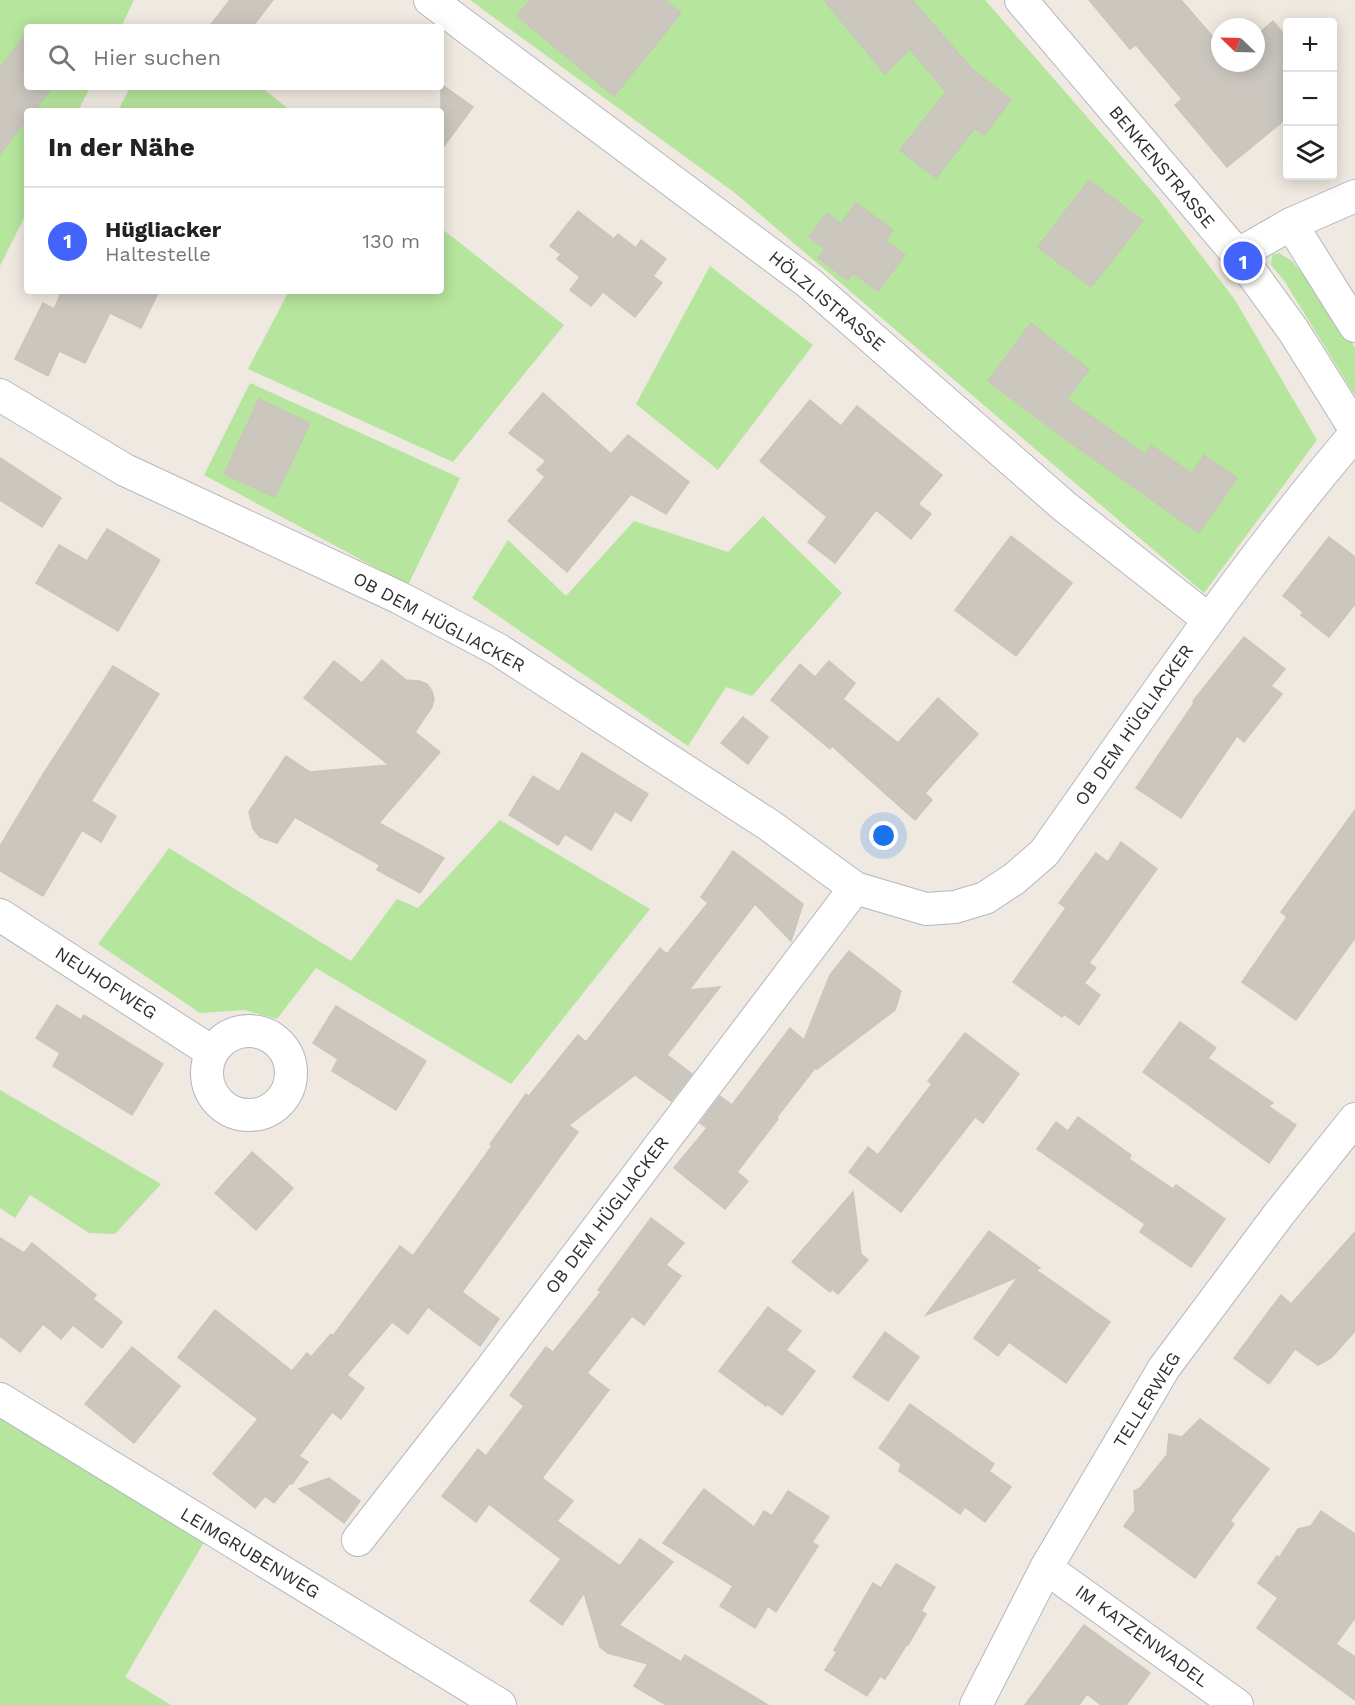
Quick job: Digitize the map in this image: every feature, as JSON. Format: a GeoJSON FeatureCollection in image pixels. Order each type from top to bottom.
{"type":"FeatureCollection","features":[{"type":"Feature","properties":{"kind":"street","name":"HÖLZLISTRASSE"},"geometry":{"type":"LineString","coordinates":[[430,0],[809,283],[1064,506],[1209,620]]}},
{"type":"Feature","properties":{"kind":"street","name":"BENKENSTRASSE"},"geometry":{"type":"LineString","coordinates":[[1021,0],[1243,261],[1293,330],[1355,429]]}},
{"type":"Feature","properties":{"kind":"street"},"geometry":{"type":"LineString","coordinates":[[1237,255],[1291,224],[1355,196]]}},
{"type":"Feature","properties":{"kind":"street"},"geometry":{"type":"LineString","coordinates":[[1291,224],[1355,326]]}},
{"type":"Feature","properties":{"kind":"street","name":"OB DEM HÜGLIACKER"},"geometry":{"type":"LineString","coordinates":[[0,395],[125,470],[398,597],[497,649],[769,825],[855,888],[926,909],[954,907],[985,898],[1014,879],[1044,853],[1209,620],[1321,473],[1355,434]]}},
{"type":"Feature","properties":{"kind":"street","name":"OB DEM HÜGLIACKER"},"geometry":{"type":"LineString","coordinates":[[358,1540],[480,1384],[855,888]]}},
{"type":"Feature","properties":{"kind":"street","name":"NEUHOFWEG"},"geometry":{"type":"LineString","coordinates":[[0,915],[212,1052]]}},
{"type":"Feature","properties":{"kind":"street","name":"TELLERWEG"},"geometry":{"type":"LineString","coordinates":[[976,1705],[1046,1568],[1164,1368],[1279,1214],[1355,1119]]}},
{"type":"Feature","properties":{"kind":"street","name":"LEIMGRUBENWEG"},"geometry":{"type":"LineString","coordinates":[[0,1399],[500,1705]]}},
{"type":"Feature","properties":{"kind":"street","name":"IM KATZENWADEL"},"geometry":{"type":"LineString","coordinates":[[1046,1568],[1237,1705]]}},
{"type":"Feature","properties":{"kind":"green space"},"geometry":{"type":"Polygon","coordinates":[[[0,0],[134,0],[122,24],[24,24],[24,90],[88,90],[80,108],[24,108],[24,218],[0,266],[0,0]]]}},
{"type":"Feature","properties":{"kind":"green space"},"geometry":{"type":"Polygon","coordinates":[[[470,0],[985,0],[1156,196],[1235,300],[1317,440],[1204,593],[735,193],[470,0]]]}},
{"type":"Feature","properties":{"kind":"green space"},"geometry":{"type":"Polygon","coordinates":[[[128,90],[265,90],[287,108],[120,108],[128,90]]]}},
{"type":"Feature","properties":{"kind":"green space"},"geometry":{"type":"Polygon","coordinates":[[[444,230],[564,325],[453,462],[248,369],[287,294],[444,294],[444,230]]]}},
{"type":"Feature","properties":{"kind":"green space"},"geometry":{"type":"Polygon","coordinates":[[[1279,253],[1292,261],[1333,310],[1355,348],[1355,396],[1285,282],[1271,265],[1272,255],[1279,253]]]}},
{"type":"Feature","properties":{"kind":"green space"},"geometry":{"type":"Polygon","coordinates":[[[710,266],[813,345],[718,470],[636,404],[710,266]]]}},
{"type":"Feature","properties":{"kind":"green space"},"geometry":{"type":"Polygon","coordinates":[[[250,383],[460,478],[408,585],[204,475],[250,383]]]}},
{"type":"Feature","properties":{"kind":"green space"},"geometry":{"type":"Polygon","coordinates":[[[763,516],[842,593],[752,696],[726,687],[688,746],[472,598],[508,540],[566,596],[634,521],[728,552],[763,516]]]}},
{"type":"Feature","properties":{"kind":"green space"},"geometry":{"type":"Polygon","coordinates":[[[500,820],[650,909],[511,1084],[316,968],[277,1019],[244,1010],[200,1013],[98,944],[169,848],[351,961],[397,899],[418,908],[500,820]]]}},
{"type":"Feature","properties":{"kind":"green space"},"geometry":{"type":"Polygon","coordinates":[[[0,1090],[161,1184],[115,1234],[89,1233],[30,1195],[15,1218],[0,1208],[0,1090]]]}},
{"type":"Feature","properties":{"kind":"green space"},"geometry":{"type":"Polygon","coordinates":[[[0,1412],[207,1537],[125,1677],[171,1705],[0,1705],[0,1412]]]}},
{"type":"Feature","properties":{"kind":"building"},"geometry":{"type":"Polygon","coordinates":[[[230,0],[273,0],[254,24],[211,24],[230,0]]]}},
{"type":"Feature","properties":{"kind":"building"},"geometry":{"type":"Polygon","coordinates":[[[530,0],[665,0],[681,13],[614,96],[517,16],[530,0]]]}},
{"type":"Feature","properties":{"kind":"building"},"geometry":{"type":"Polygon","coordinates":[[[824,0],[912,0],[972,69],[1011,100],[984,135],[975,128],[936,178],[900,150],[946,92],[910,49],[885,74],[824,0]]]}},
{"type":"Feature","properties":{"kind":"building"},"geometry":{"type":"Polygon","coordinates":[[[1089,0],[1181,0],[1211,35],[1211,72],[1265,72],[1265,28],[1273,21],[1283,33],[1283,121],[1227,167],[1175,105],[1182,99],[1136,45],[1130,49],[1089,0]]]}},
{"type":"Feature","properties":{"kind":"building"},"geometry":{"type":"Polygon","coordinates":[[[24,37],[24,90],[50,90],[36,108],[24,108],[24,123],[0,154],[0,68],[24,37]]]}},
{"type":"Feature","properties":{"kind":"building"},"geometry":{"type":"Polygon","coordinates":[[[444,86],[473,107],[444,146],[444,108],[441,108],[441,90],[444,90],[444,86]]]}},
{"type":"Feature","properties":{"kind":"building"},"geometry":{"type":"Polygon","coordinates":[[[1089,180],[1143,221],[1091,287],[1038,247],[1089,180]]]}},
{"type":"Feature","properties":{"kind":"building"},"geometry":{"type":"Polygon","coordinates":[[[856,203],[893,230],[886,241],[905,255],[878,291],[853,273],[848,280],[818,258],[825,249],[809,237],[827,213],[841,224],[856,203]]]}},
{"type":"Feature","properties":{"kind":"building"},"geometry":{"type":"Polygon","coordinates":[[[578,211],[614,239],[618,234],[636,248],[641,240],[666,259],[653,276],[662,283],[635,317],[603,292],[591,306],[570,290],[580,277],[557,259],[561,254],[550,246],[578,211]]]}},
{"type":"Feature","properties":{"kind":"building"},"geometry":{"type":"Polygon","coordinates":[[[61,294],[158,294],[141,328],[110,313],[85,363],[59,351],[48,376],[15,359],[43,303],[54,309],[61,294]]]}},
{"type":"Feature","properties":{"kind":"building"},"geometry":{"type":"Polygon","coordinates":[[[1031,323],[1089,370],[1067,399],[1145,454],[1151,445],[1192,474],[1204,455],[1237,478],[1199,533],[1061,436],[988,381],[1031,323]]]}},
{"type":"Feature","properties":{"kind":"building"},"geometry":{"type":"Polygon","coordinates":[[[543,393],[611,454],[628,435],[689,482],[666,514],[631,494],[567,572],[508,521],[545,477],[537,470],[546,461],[509,433],[543,393]]]}},
{"type":"Feature","properties":{"kind":"building"},"geometry":{"type":"Polygon","coordinates":[[[259,399],[310,423],[275,497],[224,474],[259,399]]]}},
{"type":"Feature","properties":{"kind":"building"},"geometry":{"type":"Polygon","coordinates":[[[810,400],[841,426],[857,406],[942,475],[918,504],[931,514],[911,539],[876,510],[835,563],[808,542],[827,517],[760,461],[810,400]]]}},
{"type":"Feature","properties":{"kind":"building"},"geometry":{"type":"Polygon","coordinates":[[[0,458],[61,498],[42,527],[0,500],[0,458]]]}},
{"type":"Feature","properties":{"kind":"building"},"geometry":{"type":"Polygon","coordinates":[[[107,529],[160,560],[118,631],[36,583],[59,545],[87,561],[107,529]]]}},
{"type":"Feature","properties":{"kind":"building"},"geometry":{"type":"Polygon","coordinates":[[[1011,536],[1072,583],[1016,656],[955,610],[1011,536]]]}},
{"type":"Feature","properties":{"kind":"building"},"geometry":{"type":"Polygon","coordinates":[[[1329,537],[1355,557],[1355,604],[1329,637],[1301,615],[1303,612],[1283,596],[1329,537]]]}},
{"type":"Feature","properties":{"kind":"building"},"geometry":{"type":"Polygon","coordinates":[[[1244,637],[1285,669],[1271,686],[1282,694],[1244,742],[1237,736],[1181,818],[1136,788],[1194,703],[1193,701],[1244,637]]]}},
{"type":"Feature","properties":{"kind":"building"},"geometry":{"type":"Polygon","coordinates":[[[382,660],[406,680],[427,684],[434,699],[432,707],[415,732],[440,752],[379,823],[444,858],[420,893],[377,870],[380,865],[295,817],[277,843],[260,837],[253,829],[249,812],[286,756],[310,772],[389,765],[304,698],[334,661],[362,683],[382,660]]]}},
{"type":"Feature","properties":{"kind":"building"},"geometry":{"type":"Polygon","coordinates":[[[829,661],[855,683],[843,699],[898,743],[938,698],[978,734],[925,793],[932,800],[915,820],[832,746],[830,749],[771,700],[800,664],[815,677],[829,661]]]}},
{"type":"Feature","properties":{"kind":"building"},"geometry":{"type":"Polygon","coordinates":[[[113,666],[159,694],[91,801],[116,816],[101,842],[82,830],[43,896],[0,871],[0,846],[113,666]]]}},
{"type":"Feature","properties":{"kind":"building"},"geometry":{"type":"Polygon","coordinates":[[[743,717],[768,737],[748,764],[721,743],[743,717]]]}},
{"type":"Feature","properties":{"kind":"building"},"geometry":{"type":"Polygon","coordinates":[[[582,753],[648,794],[631,821],[615,811],[591,850],[565,834],[558,845],[509,815],[533,776],[559,792],[582,753]]]}},
{"type":"Feature","properties":{"kind":"building"},"geometry":{"type":"Polygon","coordinates":[[[1355,810],[1355,938],[1296,1020],[1242,982],[1287,917],[1281,912],[1355,810]]]}},
{"type":"Feature","properties":{"kind":"building"},"geometry":{"type":"Polygon","coordinates":[[[1121,842],[1157,869],[1089,963],[1096,968],[1084,983],[1100,995],[1079,1025],[1064,1014],[1062,1017],[1013,982],[1066,908],[1059,903],[1096,853],[1108,862],[1121,842]]]}},
{"type":"Feature","properties":{"kind":"building"},"geometry":{"type":"Polygon","coordinates":[[[733,851],[803,904],[791,941],[755,904],[689,990],[720,987],[667,1055],[692,1074],[671,1101],[635,1075],[569,1125],[578,1132],[462,1292],[499,1319],[480,1346],[428,1307],[408,1334],[392,1322],[347,1375],[364,1388],[341,1419],[332,1412],[299,1456],[308,1462],[292,1484],[290,1483],[274,1503],[265,1496],[255,1508],[213,1474],[258,1419],[178,1357],[215,1310],[292,1371],[307,1353],[311,1357],[331,1334],[333,1336],[400,1246],[413,1256],[492,1146],[490,1144],[526,1094],[529,1096],[578,1035],[586,1042],[660,948],[667,954],[708,903],[701,897],[733,851]]]}},
{"type":"Feature","properties":{"kind":"building"},"geometry":{"type":"Polygon","coordinates":[[[849,951],[901,991],[895,1010],[817,1069],[815,1068],[737,1172],[748,1181],[725,1209],[674,1168],[707,1128],[700,1123],[720,1096],[732,1105],[790,1028],[804,1040],[830,975],[849,951]]]}},
{"type":"Feature","properties":{"kind":"building"},"geometry":{"type":"Polygon","coordinates":[[[57,1005],[81,1020],[84,1015],[163,1064],[132,1115],[53,1066],[60,1053],[36,1038],[57,1005]]]}},
{"type":"Feature","properties":{"kind":"building"},"geometry":{"type":"Polygon","coordinates":[[[336,1006],[426,1061],[396,1110],[332,1071],[338,1059],[313,1043],[336,1006]]]}},
{"type":"Feature","properties":{"kind":"building"},"geometry":{"type":"Polygon","coordinates":[[[1180,1022],[1216,1048],[1208,1058],[1273,1103],[1268,1106],[1296,1125],[1269,1163],[1143,1072],[1180,1022]]]}},
{"type":"Feature","properties":{"kind":"building"},"geometry":{"type":"Polygon","coordinates":[[[965,1033],[1019,1074],[983,1123],[975,1117],[901,1212],[849,1172],[868,1147],[878,1155],[932,1084],[928,1081],[965,1033]]]}},
{"type":"Feature","properties":{"kind":"building"},"geometry":{"type":"Polygon","coordinates":[[[1078,1117],[1131,1155],[1129,1159],[1173,1189],[1176,1185],[1225,1219],[1191,1267],[1140,1232],[1145,1224],[1037,1149],[1056,1122],[1068,1131],[1078,1117]]]}},
{"type":"Feature","properties":{"kind":"building"},"geometry":{"type":"Polygon","coordinates":[[[252,1152],[293,1188],[256,1230],[215,1193],[252,1152]]]}},
{"type":"Feature","properties":{"kind":"building"},"geometry":{"type":"Polygon","coordinates":[[[853,1192],[861,1254],[868,1260],[838,1294],[832,1289],[830,1292],[792,1262],[853,1192]]]}},
{"type":"Feature","properties":{"kind":"building"},"geometry":{"type":"Polygon","coordinates":[[[651,1218],[684,1243],[666,1265],[681,1276],[644,1325],[632,1316],[587,1373],[609,1390],[542,1478],[573,1501],[557,1521],[620,1566],[640,1539],[673,1562],[619,1625],[681,1662],[685,1655],[768,1705],[666,1705],[634,1686],[648,1664],[608,1653],[600,1647],[584,1593],[562,1625],[530,1601],[561,1559],[489,1504],[476,1522],[442,1496],[478,1449],[486,1456],[524,1406],[510,1395],[546,1347],[553,1352],[601,1292],[598,1290],[651,1218]]]}},
{"type":"Feature","properties":{"kind":"building"},"geometry":{"type":"Polygon","coordinates":[[[989,1231],[1040,1268],[1036,1270],[1110,1322],[1066,1383],[1009,1342],[998,1356],[974,1338],[1018,1277],[926,1315],[989,1231]]]}},
{"type":"Feature","properties":{"kind":"building"},"geometry":{"type":"Polygon","coordinates":[[[1355,1232],[1355,1331],[1331,1358],[1318,1365],[1295,1349],[1269,1384],[1234,1358],[1281,1295],[1291,1304],[1355,1232]]]}},
{"type":"Feature","properties":{"kind":"building"},"geometry":{"type":"Polygon","coordinates":[[[0,1238],[24,1253],[32,1243],[96,1295],[93,1299],[122,1322],[102,1348],[73,1325],[61,1339],[43,1324],[20,1352],[0,1336],[0,1238]]]}},
{"type":"Feature","properties":{"kind":"building"},"geometry":{"type":"Polygon","coordinates":[[[768,1307],[801,1331],[786,1350],[815,1371],[782,1415],[719,1371],[768,1307]]]}},
{"type":"Feature","properties":{"kind":"building"},"geometry":{"type":"Polygon","coordinates":[[[885,1332],[919,1357],[888,1401],[853,1377],[885,1332]]]}},
{"type":"Feature","properties":{"kind":"building"},"geometry":{"type":"Polygon","coordinates":[[[132,1347],[180,1386],[134,1443],[85,1404],[132,1347]]]}},
{"type":"Feature","properties":{"kind":"building"},"geometry":{"type":"Polygon","coordinates":[[[910,1404],[994,1464],[989,1471],[1011,1487],[985,1522],[965,1507],[960,1514],[899,1471],[901,1464],[879,1448],[910,1404]]]}},
{"type":"Feature","properties":{"kind":"building"},"geometry":{"type":"Polygon","coordinates":[[[1200,1419],[1269,1469],[1230,1521],[1234,1524],[1195,1578],[1124,1526],[1135,1511],[1134,1491],[1140,1488],[1167,1455],[1169,1434],[1182,1437],[1200,1419]]]}},
{"type":"Feature","properties":{"kind":"building"},"geometry":{"type":"Polygon","coordinates":[[[329,1478],[360,1501],[344,1523],[299,1489],[329,1478]]]}},
{"type":"Feature","properties":{"kind":"building"},"geometry":{"type":"Polygon","coordinates":[[[704,1489],[754,1527],[764,1511],[772,1516],[788,1491],[829,1517],[812,1542],[818,1546],[776,1612],[768,1606],[755,1628],[720,1606],[733,1586],[663,1543],[704,1489]]]}},
{"type":"Feature","properties":{"kind":"building"},"geometry":{"type":"Polygon","coordinates":[[[1321,1511],[1355,1534],[1355,1618],[1336,1644],[1355,1657],[1355,1700],[1257,1628],[1278,1598],[1258,1583],[1277,1556],[1279,1558],[1298,1529],[1311,1526],[1321,1511]]]}},
{"type":"Feature","properties":{"kind":"building"},"geometry":{"type":"Polygon","coordinates":[[[896,1564],[935,1587],[921,1611],[926,1614],[908,1645],[885,1679],[880,1676],[867,1696],[825,1670],[837,1652],[834,1650],[873,1583],[881,1588],[896,1564]]]}},
{"type":"Feature","properties":{"kind":"building"},"geometry":{"type":"Polygon","coordinates":[[[1084,1625],[1150,1673],[1126,1705],[1101,1705],[1087,1694],[1079,1705],[1025,1705],[1084,1625]]]}},
{"type":"Feature","properties":{"kind":"place","name":"Hügliacker"},"geometry":{"type":"Point","coordinates":[1243,261]}}]}
